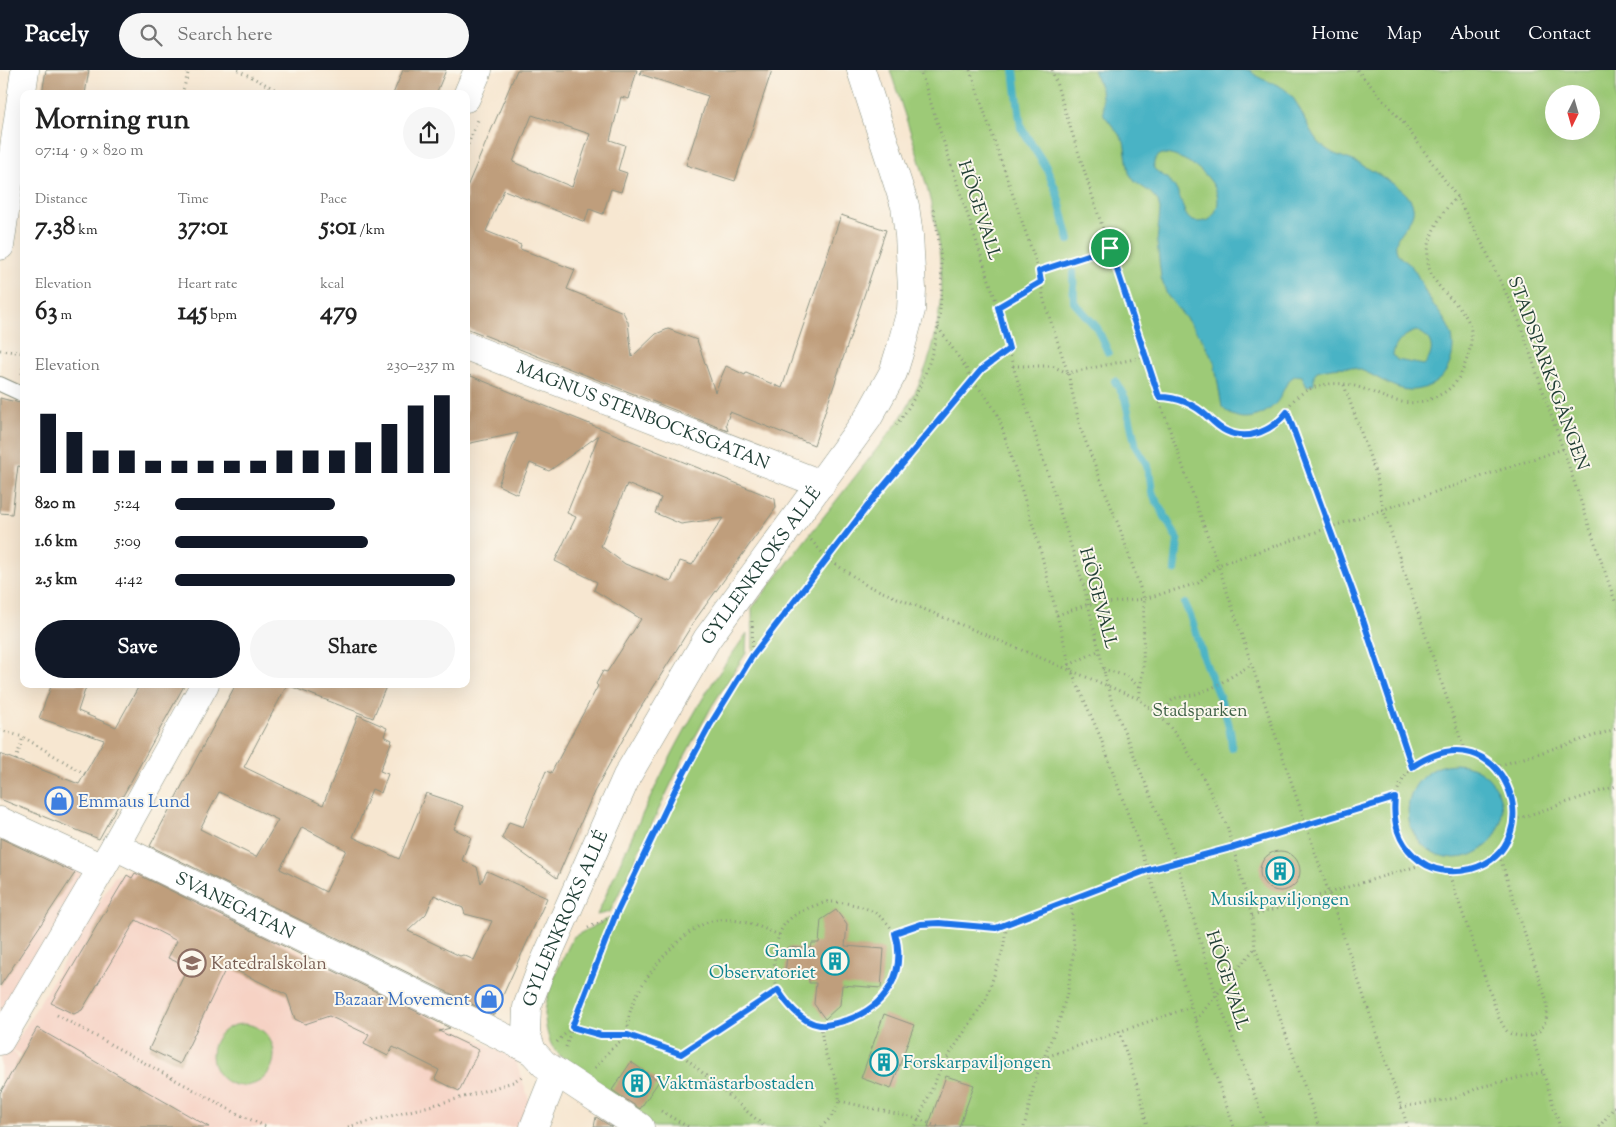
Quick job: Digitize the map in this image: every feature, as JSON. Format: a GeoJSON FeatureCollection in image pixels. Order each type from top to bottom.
{"type":"FeatureCollection","features":[{"type":"Feature","properties":{"kind":"street"},"geometry":{"type":"LineString","coordinates":[[22,90],[25,70]]}},
{"type":"Feature","properties":{"kind":"street"},"geometry":{"type":"LineString","coordinates":[[469,90],[478,70]]}},
{"type":"Feature","properties":{"kind":"street","name":"GYLLENKROKS ALLÉ"},"geometry":{"type":"LineString","coordinates":[[532,1051],[526,1033],[527,1007],[540,972],[627,776],[707,639],[868,418],[893,372],[911,310],[912,264],[905,206],[861,70]]}},
{"type":"Feature","properties":{"kind":"street"},"geometry":{"type":"LineString","coordinates":[[0,246],[20,105]]}},
{"type":"Feature","properties":{"kind":"street","name":"MAGNUS STENBOCKSGATAN"},"geometry":{"type":"LineString","coordinates":[[470,348],[820,484]]}},
{"type":"Feature","properties":{"kind":"street"},"geometry":{"type":"LineString","coordinates":[[0,1041],[108,857],[203,688]]}},
{"type":"Feature","properties":{"kind":"street","name":"SVANEGATAN"},"geometry":{"type":"LineString","coordinates":[[0,820],[108,857],[532,1051],[544,1064],[556,1072],[583,1088],[648,1120]]}},
{"type":"Feature","properties":{"kind":"street"},"geometry":{"type":"LineString","coordinates":[[534,1127],[556,1072]]}},
{"type":"Feature","properties":{"kind":"lane"},"geometry":{"type":"LineString","coordinates":[[0,384],[20,392]]}},
{"type":"Feature","properties":{"kind":"path"},"geometry":{"type":"LineString","coordinates":[[183,90],[189,70]]}},
{"type":"Feature","properties":{"kind":"path"},"geometry":{"type":"LineString","coordinates":[[238,70],[276,90]]}},
{"type":"Feature","properties":{"kind":"path","name":"HÖGEVALL"},"geometry":{"type":"LineString","coordinates":[[920,70],[998,307],[1013,366],[1082,582],[1086,606],[1111,699],[1176,861],[1217,997],[1267,1127]]}},
{"type":"Feature","properties":{"kind":"path"},"geometry":{"type":"LineString","coordinates":[[970,70],[1039,271],[1044,301],[1068,373],[1080,427],[1120,529],[1144,599],[1143,668],[1139,699]]}},
{"type":"Feature","properties":{"kind":"path"},"geometry":{"type":"LineString","coordinates":[[1052,70],[1144,358],[1218,565],[1408,1127]]}},
{"type":"Feature","properties":{"kind":"path","name":"STADSPARKSGÅNGEN"},"geometry":{"type":"LineString","coordinates":[[1357,70],[1404,122],[1457,197],[1486,249],[1519,321],[1616,604]]}},
{"type":"Feature","properties":{"kind":"path"},"geometry":{"type":"LineString","coordinates":[[1159,397],[1182,400],[1200,410],[1225,431],[1247,435],[1262,432],[1280,421],[1295,400],[1308,390],[1321,386],[1344,385],[1384,399],[1413,403],[1425,401],[1447,390],[1462,374],[1470,348],[1470,325],[1461,310],[1435,282],[1428,265],[1436,226],[1447,206],[1457,197]]}},
{"type":"Feature","properties":{"kind":"path"},"geometry":{"type":"LineString","coordinates":[[1039,271],[1110,248]]}},
{"type":"Feature","properties":{"kind":"path"},"geometry":{"type":"LineString","coordinates":[[998,307],[1041,282]]}},
{"type":"Feature","properties":{"kind":"path"},"geometry":{"type":"LineString","coordinates":[[938,327],[966,368],[973,382],[985,395],[998,415],[1039,544],[1069,665],[1100,736],[1148,870],[1191,1007],[1234,1127]]}},
{"type":"Feature","properties":{"kind":"path"},"geometry":{"type":"LineString","coordinates":[[765,1127],[681,1054],[628,1035],[601,1035],[572,1027],[616,914],[675,790],[710,725],[753,655],[828,560],[873,499],[982,369],[1009,349]]}},
{"type":"Feature","properties":{"kind":"path"},"geometry":{"type":"LineString","coordinates":[[0,350],[20,352]]}},
{"type":"Feature","properties":{"kind":"path"},"geometry":{"type":"LineString","coordinates":[[1013,366],[1052,366],[1068,373],[1144,358]]}},
{"type":"Feature","properties":{"kind":"path"},"geometry":{"type":"LineString","coordinates":[[1344,385],[1377,477],[1383,509],[1465,752]]}},
{"type":"Feature","properties":{"kind":"path"},"geometry":{"type":"LineString","coordinates":[[1287,412],[1330,527],[1412,767]]}},
{"type":"Feature","properties":{"kind":"path"},"geometry":{"type":"LineString","coordinates":[[1057,615],[1086,606],[1144,599],[1198,583],[1218,565],[1563,449]]}},
{"type":"Feature","properties":{"kind":"path"},"geometry":{"type":"LineString","coordinates":[[828,560],[866,585],[1139,699],[1161,718],[1184,744],[1202,775],[1227,826],[1252,916],[1255,948],[1319,1127]]}},
{"type":"Feature","properties":{"kind":"path"},"geometry":{"type":"LineString","coordinates":[[1069,665],[1098,651]]}},
{"type":"Feature","properties":{"kind":"path"},"geometry":{"type":"LineString","coordinates":[[1161,718],[1171,701],[1212,688],[1251,665]]}},
{"type":"Feature","properties":{"kind":"path"},"geometry":{"type":"LineString","coordinates":[[1103,669],[1127,676],[1140,688]]}},
{"type":"Feature","properties":{"kind":"path"},"geometry":{"type":"LineString","coordinates":[[1495,767],[1616,729]]}},
{"type":"Feature","properties":{"kind":"path"},"geometry":{"type":"LineString","coordinates":[[0,730],[23,737],[85,774]]}},
{"type":"Feature","properties":{"kind":"path"},"geometry":{"type":"LineString","coordinates":[[16,760],[23,737]]}},
{"type":"Feature","properties":{"kind":"path"},"geometry":{"type":"LineString","coordinates":[[1446,751],[1465,752],[1481,758],[1495,767],[1511,791],[1514,820],[1508,837],[1498,852],[1476,867],[1448,871],[1424,864],[1402,842],[1396,828],[1393,813],[1395,798],[1401,781],[1412,767],[1428,757],[1446,751]]}},
{"type":"Feature","properties":{"kind":"path"},"geometry":{"type":"LineString","coordinates":[[1514,820],[1616,786]]}},
{"type":"Feature","properties":{"kind":"path"},"geometry":{"type":"LineString","coordinates":[[895,933],[921,924],[949,924],[983,928],[1007,925],[1148,870],[1234,847],[1395,798]]}},
{"type":"Feature","properties":{"kind":"path"},"geometry":{"type":"LineString","coordinates":[[1448,871],[1499,1018],[1508,1032],[1520,1036],[1532,1036],[1544,1028],[1548,1017],[1547,1002],[1498,852]]}},
{"type":"Feature","properties":{"kind":"path"},"geometry":{"type":"LineString","coordinates":[[1252,916],[1424,864]]}},
{"type":"Feature","properties":{"kind":"path"},"geometry":{"type":"LineString","coordinates":[[1024,1127],[1043,1058],[1060,1018],[1070,976],[1074,932],[1071,901]]}},
{"type":"Feature","properties":{"kind":"path"},"geometry":{"type":"LineString","coordinates":[[827,902],[842,902],[881,917],[891,926],[895,933],[898,951],[895,974],[888,992],[873,1006],[857,1016],[820,1025],[798,1014],[778,990],[775,969],[779,935],[785,924],[798,913],[827,902]]}},
{"type":"Feature","properties":{"kind":"path"},"geometry":{"type":"LineString","coordinates":[[583,1088],[600,1060],[628,1035],[631,1008],[641,986],[662,959],[685,937],[703,924],[728,920],[745,922],[779,935]]}},
{"type":"Feature","properties":{"kind":"path"},"geometry":{"type":"LineString","coordinates":[[915,1127],[942,1066],[986,999],[1003,949],[1007,925]]}},
{"type":"Feature","properties":{"kind":"path"},"geometry":{"type":"LineString","coordinates":[[1196,1021],[1255,948]]}},
{"type":"Feature","properties":{"kind":"path"},"geometry":{"type":"LineString","coordinates":[[681,1054],[778,990]]}},
{"type":"Feature","properties":{"kind":"path"},"geometry":{"type":"LineString","coordinates":[[1043,1058],[1191,1007]]}},
{"type":"Feature","properties":{"kind":"path"},"geometry":{"type":"LineString","coordinates":[[57,1015],[267,1127]]}},
{"type":"Feature","properties":{"kind":"path"},"geometry":{"type":"LineString","coordinates":[[820,1025],[823,1045],[840,1093],[840,1101],[832,1117],[821,1127]]}},
{"type":"Feature","properties":{"kind":"path"},"geometry":{"type":"LineString","coordinates":[[1119,1031],[1141,1097],[1147,1127]]}},
{"type":"Feature","properties":{"kind":"path"},"geometry":{"type":"LineString","coordinates":[[1532,1036],[1560,1127]]}},
{"type":"Feature","properties":{"kind":"path"},"geometry":{"type":"LineString","coordinates":[[1401,1106],[1456,1098],[1480,1087],[1543,1072]]}},
{"type":"Feature","properties":{"kind":"path"},"geometry":{"type":"LineString","coordinates":[[348,1127],[464,1097],[513,1082],[522,1076]]}},
{"type":"Feature","properties":{"kind":"path"},"geometry":{"type":"LineString","coordinates":[[840,1101],[918,1119],[939,1127]]}},
{"type":"Feature","properties":{"kind":"path"},"geometry":{"type":"LineString","coordinates":[[1599,1127],[1616,1105]]}},
{"type":"Feature","properties":{"kind":"path"},"geometry":{"type":"LineString","coordinates":[[648,1120],[665,1111],[688,1127]]}},
{"type":"Feature","properties":{"kind":"shaded area"},"geometry":{"type":"Polygon","coordinates":[[[0,836],[75,866],[84,881],[0,1025],[0,836]]]}},
{"type":"Feature","properties":{"kind":"shaded area","name":"Katedralskolan"},"geometry":{"type":"Polygon","coordinates":[[[131,869],[515,1058],[531,1106],[523,1127],[0,1127],[1,1040],[19,1058],[86,1096],[12,1049],[114,877],[131,869]]]}},
{"type":"Feature","properties":{"kind":"green space","name":"Stadsparken"},"geometry":{"type":"Polygon","coordinates":[[[890,70],[1616,70],[1616,1127],[654,1127],[571,1066],[552,1046],[545,1016],[548,996],[560,965],[573,937],[617,914],[675,790],[710,725],[753,655],[752,608],[898,422],[922,377],[936,333],[941,290],[939,247],[931,204],[890,70]]]}},
{"type":"Feature","properties":{"kind":"green space"},"geometry":{"type":"Polygon","coordinates":[[[747,633],[746,653],[712,706],[681,763],[610,912],[597,915],[635,830],[676,747],[706,693],[747,633]]]}},
{"type":"Feature","properties":{"kind":"green space"},"geometry":{"type":"Polygon","coordinates":[[[243,1024],[255,1026],[265,1033],[272,1043],[274,1055],[272,1067],[265,1077],[255,1084],[243,1086],[231,1084],[221,1077],[214,1067],[212,1055],[214,1043],[221,1033],[231,1026],[243,1024]]]}},
{"type":"Feature","properties":{"kind":"water"},"geometry":{"type":"Polygon","coordinates":[[[1093,70],[1250,70],[1258,77],[1284,88],[1293,98],[1319,143],[1336,154],[1356,162],[1391,182],[1407,195],[1412,203],[1412,217],[1399,235],[1396,241],[1396,248],[1398,255],[1410,265],[1419,278],[1428,297],[1445,321],[1452,336],[1452,357],[1442,376],[1431,385],[1410,390],[1391,385],[1354,368],[1326,369],[1317,371],[1314,375],[1314,384],[1307,387],[1302,376],[1293,377],[1286,384],[1277,402],[1257,416],[1242,418],[1228,413],[1222,407],[1214,361],[1200,336],[1167,295],[1161,278],[1157,242],[1160,210],[1158,201],[1150,192],[1135,182],[1129,173],[1124,141],[1104,115],[1101,89],[1093,70]],[[1162,154],[1155,160],[1154,169],[1167,178],[1175,187],[1186,215],[1194,221],[1209,220],[1216,209],[1218,198],[1207,176],[1185,160],[1162,154]],[[1417,331],[1405,336],[1398,343],[1393,355],[1397,360],[1424,365],[1428,360],[1431,345],[1427,337],[1417,331]]]}},
{"type":"Feature","properties":{"kind":"water"},"geometry":{"type":"Polygon","coordinates":[[[1455,764],[1473,767],[1488,778],[1499,793],[1502,811],[1499,829],[1488,844],[1473,855],[1455,858],[1437,855],[1422,844],[1411,829],[1408,811],[1411,793],[1422,778],[1437,767],[1455,764]]]}},
{"type":"Feature","properties":{"kind":"building"},"geometry":{"type":"Polygon","coordinates":[[[46,70],[89,70],[86,90],[43,90],[46,70]]]}},
{"type":"Feature","properties":{"kind":"building"},"geometry":{"type":"Polygon","coordinates":[[[403,70],[446,70],[438,90],[395,90],[403,70]]]}},
{"type":"Feature","properties":{"kind":"building"},"geometry":{"type":"Polygon","coordinates":[[[517,70],[637,70],[629,99],[621,97],[610,140],[625,145],[618,170],[627,173],[621,192],[611,189],[603,214],[589,209],[585,222],[504,190],[486,231],[521,245],[520,249],[575,270],[567,289],[623,312],[628,322],[632,357],[656,334],[668,329],[697,340],[715,392],[726,366],[782,388],[841,215],[886,230],[814,445],[730,412],[726,424],[728,431],[470,330],[470,180],[517,70]],[[532,115],[513,162],[572,187],[590,134],[532,115]]]}},
{"type":"Feature","properties":{"kind":"building"},"geometry":{"type":"Polygon","coordinates":[[[641,70],[772,70],[735,181],[686,165],[708,96],[640,74],[641,70]]]}},
{"type":"Feature","properties":{"kind":"building"},"geometry":{"type":"Polygon","coordinates":[[[470,376],[775,499],[776,508],[695,620],[638,712],[594,792],[557,878],[502,838],[509,822],[523,827],[546,771],[551,773],[598,686],[596,684],[603,671],[607,672],[641,619],[594,590],[597,582],[555,561],[576,517],[567,513],[599,435],[549,471],[530,463],[517,494],[498,485],[518,433],[470,443],[470,376]],[[627,484],[601,546],[625,564],[671,582],[680,561],[692,565],[723,518],[681,524],[655,513],[661,498],[627,484]]]}},
{"type":"Feature","properties":{"kind":"building"},"geometry":{"type":"Polygon","coordinates":[[[0,398],[20,403],[20,466],[18,466],[12,514],[0,513],[0,398]]]}},
{"type":"Feature","properties":{"kind":"building"},"geometry":{"type":"Polygon","coordinates":[[[50,688],[86,688],[78,711],[116,727],[138,688],[183,688],[99,839],[0,799],[0,754],[79,784],[104,740],[39,718],[50,688]]]}},
{"type":"Feature","properties":{"kind":"building"},"geometry":{"type":"Polygon","coordinates":[[[234,688],[285,688],[244,767],[323,805],[358,715],[387,728],[384,736],[392,740],[380,771],[388,774],[381,793],[372,789],[353,837],[399,859],[426,793],[463,806],[454,829],[471,837],[462,860],[477,867],[481,883],[487,871],[547,898],[494,1015],[150,846],[234,688]],[[219,792],[200,829],[256,857],[278,820],[219,792]],[[302,827],[280,869],[326,892],[346,850],[302,827]],[[434,895],[426,914],[408,931],[460,956],[463,955],[474,960],[492,921],[465,914],[463,908],[434,895]]]}},
{"type":"Feature","properties":{"kind":"building"},"geometry":{"type":"Polygon","coordinates":[[[295,688],[385,688],[373,718],[295,688]]]}},
{"type":"Feature","properties":{"kind":"building"},"geometry":{"type":"Polygon","coordinates":[[[0,838],[75,873],[0,986],[0,838]]]}},
{"type":"Feature","properties":{"kind":"building","name":"Musikpaviljongen"},"geometry":{"type":"Polygon","coordinates":[[[1280,851],[1294,857],[1300,871],[1294,885],[1280,891],[1266,885],[1260,871],[1266,857],[1280,851]]]}},
{"type":"Feature","properties":{"kind":"building"},"geometry":{"type":"Polygon","coordinates":[[[135,873],[450,1028],[439,1031],[479,1050],[459,1091],[435,1079],[439,1070],[393,1047],[388,1056],[364,1044],[369,1035],[329,1016],[305,1024],[295,1019],[287,995],[227,966],[180,1064],[149,1049],[188,967],[168,958],[177,941],[136,920],[82,1010],[74,1014],[51,1003],[127,875],[132,878],[135,873]]]}},
{"type":"Feature","properties":{"kind":"building","name":"Gamla Observatoriet"},"geometry":{"type":"Polygon","coordinates":[[[836,910],[847,925],[845,946],[884,949],[881,988],[842,985],[840,1005],[825,1019],[814,1004],[816,983],[809,983],[809,975],[785,973],[788,947],[811,949],[812,943],[819,943],[821,920],[836,910]]]}},
{"type":"Feature","properties":{"kind":"building","name":"Forskarpaviljongen"},"geometry":{"type":"Polygon","coordinates":[[[884,1014],[914,1025],[891,1089],[861,1078],[884,1014]]]}},
{"type":"Feature","properties":{"kind":"building"},"geometry":{"type":"Polygon","coordinates":[[[37,1028],[209,1127],[0,1127],[0,1093],[37,1028]]]}},
{"type":"Feature","properties":{"kind":"building","name":"Vaktmästarbostaden"},"geometry":{"type":"Polygon","coordinates":[[[631,1062],[659,1081],[640,1109],[612,1090],[631,1062]]]}},
{"type":"Feature","properties":{"kind":"building"},"geometry":{"type":"Polygon","coordinates":[[[946,1076],[974,1085],[959,1127],[928,1127],[946,1076]]]}},
{"type":"Feature","properties":{"kind":"building"},"geometry":{"type":"Polygon","coordinates":[[[596,1117],[612,1127],[594,1127],[596,1117]]]}},
{"type":"Feature","properties":{"kind":"waterway"},"geometry":{"type":"LineString","coordinates":[[1014,70],[1021,128],[1046,167],[1057,193],[1069,240]]}},
{"type":"Feature","properties":{"kind":"waterway"},"geometry":{"type":"LineString","coordinates":[[1073,273],[1074,302],[1097,328],[1108,352]]}},
{"type":"Feature","properties":{"kind":"waterway"},"geometry":{"type":"LineString","coordinates":[[1115,381],[1125,398],[1136,447],[1146,463],[1152,493],[1178,540],[1175,570]]}},
{"type":"Feature","properties":{"kind":"waterway"},"geometry":{"type":"LineString","coordinates":[[1185,604],[1225,712],[1232,748]]}},
{"type":"Feature","properties":{"kind":"place","name":"Emmaus Lund"},"geometry":{"type":"Point","coordinates":[59,801]}},
{"type":"Feature","properties":{"kind":"place","name":"Musikpaviljongen"},"geometry":{"type":"Point","coordinates":[1280,871]}},
{"type":"Feature","properties":{"kind":"place","name":"Gamla Observatoriet"},"geometry":{"type":"Point","coordinates":[835,961]}},
{"type":"Feature","properties":{"kind":"place","name":"Katedralskolan"},"geometry":{"type":"Point","coordinates":[192,963]}},
{"type":"Feature","properties":{"kind":"place","name":"Bazaar Movement"},"geometry":{"type":"Point","coordinates":[489,999]}},
{"type":"Feature","properties":{"kind":"place","name":"Forskarpaviljongen"},"geometry":{"type":"Point","coordinates":[884,1062]}},
{"type":"Feature","properties":{"kind":"place","name":"Vaktmästarbostaden"},"geometry":{"type":"Point","coordinates":[637,1083]}},
{"type":"Feature","properties":{"kind":"route"},"geometry":{"type":"LineString","coordinates":[[1110,248],[1144,358],[1159,397],[1172,397],[1182,400],[1200,410],[1225,431],[1234,434],[1247,435],[1272,428],[1287,412],[1318,492],[1412,767],[1428,757],[1446,751],[1465,752],[1476,755],[1495,767],[1511,791],[1514,805],[1514,820],[1508,837],[1498,852],[1488,861],[1462,871],[1436,869],[1424,864],[1402,842],[1396,828],[1393,813],[1395,798],[1234,847],[1148,870],[1071,901],[996,928],[939,923],[921,924],[905,928],[895,933],[898,951],[895,974],[888,992],[873,1006],[857,1016],[840,1022],[820,1025],[807,1020],[790,1006],[778,990],[681,1054],[628,1035],[601,1035],[572,1027],[616,914],[675,790],[710,725],[753,655],[789,606],[828,560],[873,499],[982,369],[1009,349],[998,307],[1022,295],[1041,282],[1039,271],[1110,248]]}}]}
